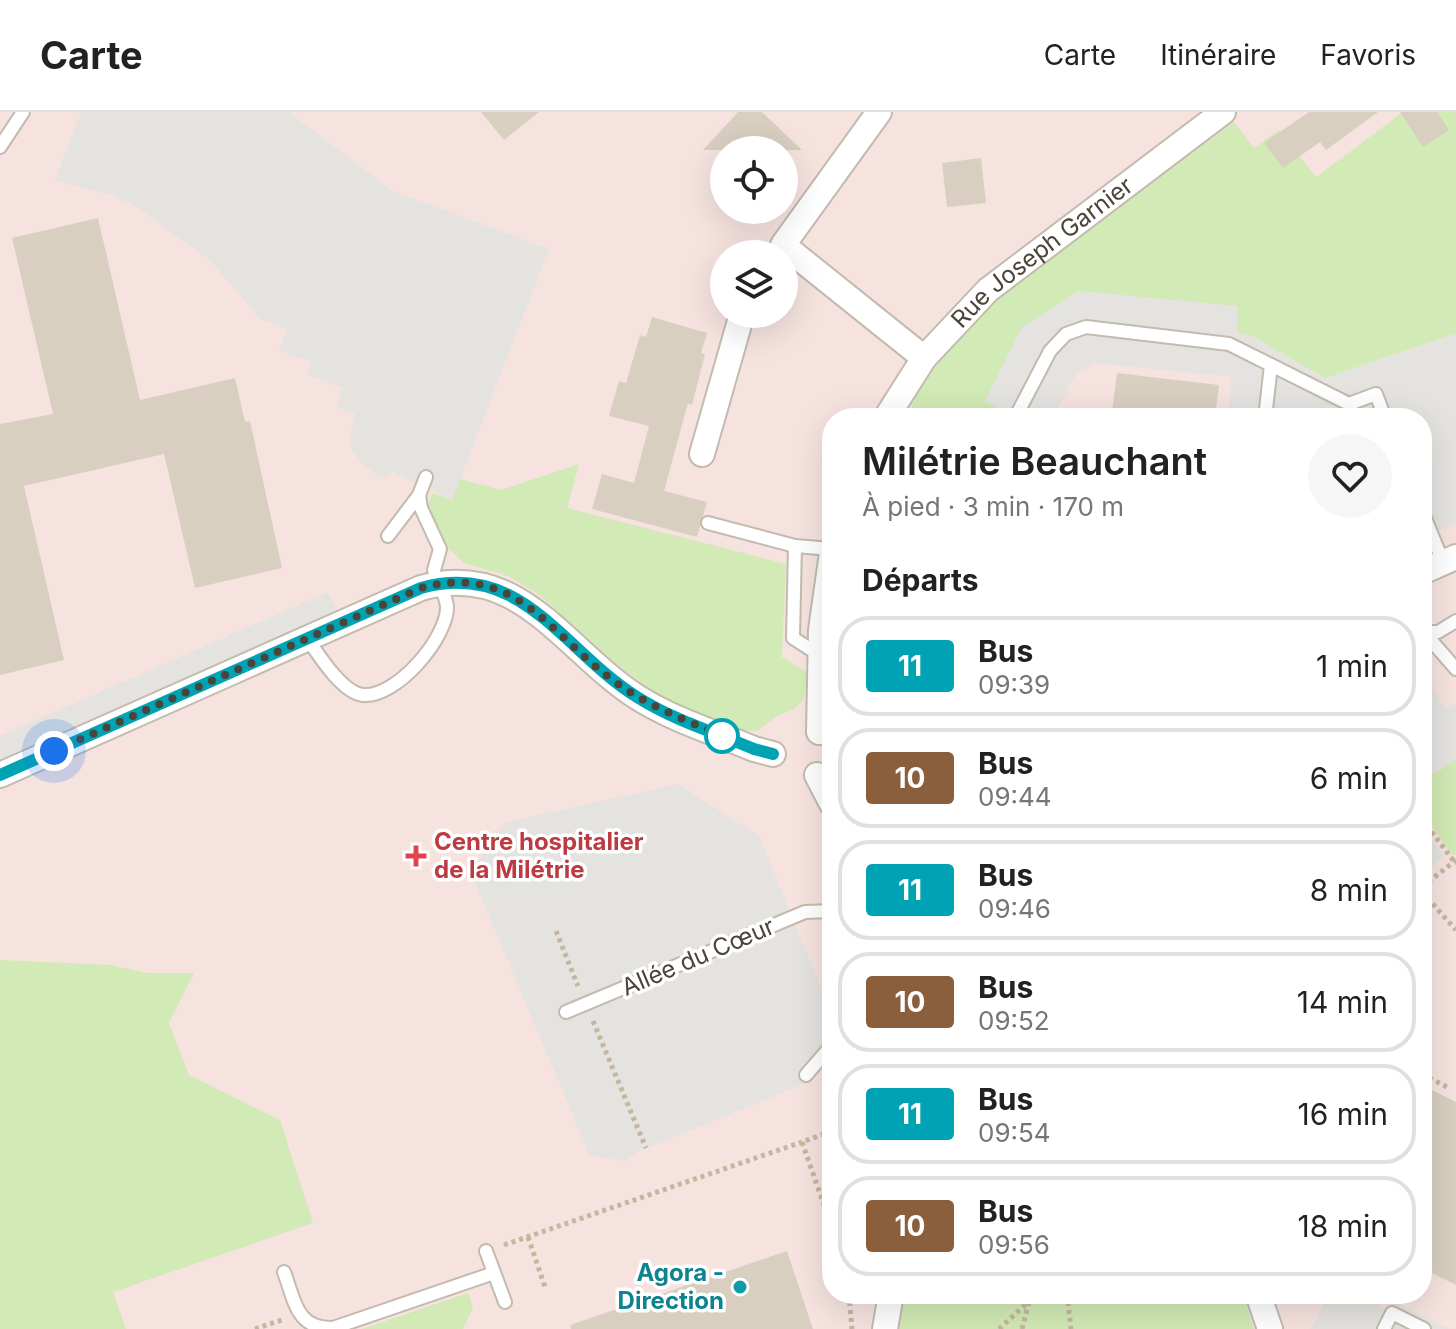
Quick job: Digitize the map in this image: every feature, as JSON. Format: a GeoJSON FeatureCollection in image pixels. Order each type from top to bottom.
{"type":"FeatureCollection","features":[{"type":"Feature","properties":{"kind":"street"},"geometry":{"type":"LineString","coordinates":[[787,240],[879,112]]}},
{"type":"Feature","properties":{"kind":"street","name":"Rue Joseph Garnier"},"geometry":{"type":"LineString","coordinates":[[892,408],[924,358],[988,290],[1223,112]]}},
{"type":"Feature","properties":{"kind":"street"},"geometry":{"type":"LineString","coordinates":[[798,264],[924,358]]}},
{"type":"Feature","properties":{"kind":"street"},"geometry":{"type":"LineString","coordinates":[[702,454],[738,328]]}},
{"type":"Feature","properties":{"kind":"street"},"geometry":{"type":"LineString","coordinates":[[0,775],[421,588],[437,576],[490,585],[510,593],[612,680],[640,699],[754,749],[773,754]]}},
{"type":"Feature","properties":{"kind":"street"},"geometry":{"type":"LineString","coordinates":[[819,732],[822,623]]}},
{"type":"Feature","properties":{"kind":"street"},"geometry":{"type":"LineString","coordinates":[[817,775],[822,785]]}},
{"type":"Feature","properties":{"kind":"street"},"geometry":{"type":"LineString","coordinates":[[885,1329],[889,1304]]}},
{"type":"Feature","properties":{"kind":"street"},"geometry":{"type":"LineString","coordinates":[[1261,1304],[1270,1329]]}},
{"type":"Feature","properties":{"kind":"lane"},"geometry":{"type":"LineString","coordinates":[[0,147],[23,112]]}},
{"type":"Feature","properties":{"kind":"lane"},"geometry":{"type":"LineString","coordinates":[[1020,408],[1050,351],[1066,334],[1086,327],[1229,344],[1349,404],[1376,394],[1381,408]]}},
{"type":"Feature","properties":{"kind":"lane"},"geometry":{"type":"LineString","coordinates":[[1266,408],[1271,365]]}},
{"type":"Feature","properties":{"kind":"lane"},"geometry":{"type":"LineString","coordinates":[[388,536],[419,495],[426,477]]}},
{"type":"Feature","properties":{"kind":"lane"},"geometry":{"type":"LineString","coordinates":[[307,638],[347,686],[364,695],[374,694],[412,670],[428,652],[438,636],[447,605],[437,576],[440,549],[421,508],[419,495]]}},
{"type":"Feature","properties":{"kind":"lane"},"geometry":{"type":"LineString","coordinates":[[708,523],[795,546],[822,550]]}},
{"type":"Feature","properties":{"kind":"lane"},"geometry":{"type":"LineString","coordinates":[[1432,540],[1440,564]]}},
{"type":"Feature","properties":{"kind":"lane"},"geometry":{"type":"LineString","coordinates":[[795,546],[793,638],[821,656]]}},
{"type":"Feature","properties":{"kind":"lane"},"geometry":{"type":"LineString","coordinates":[[1432,630],[1438,632],[1456,621]]}},
{"type":"Feature","properties":{"kind":"lane"},"geometry":{"type":"LineString","coordinates":[[1432,638],[1456,669]]}},
{"type":"Feature","properties":{"kind":"lane","name":"Allée du Cœur"},"geometry":{"type":"LineString","coordinates":[[566,1012],[805,912],[822,911]]}},
{"type":"Feature","properties":{"kind":"lane"},"geometry":{"type":"LineString","coordinates":[[806,1075],[822,1057]]}},
{"type":"Feature","properties":{"kind":"lane"},"geometry":{"type":"LineString","coordinates":[[486,1251],[505,1302]]}},
{"type":"Feature","properties":{"kind":"lane"},"geometry":{"type":"LineString","coordinates":[[284,1272],[299,1314],[308,1324],[322,1328],[333,1328],[494,1273]]}},
{"type":"Feature","properties":{"kind":"lane"},"geometry":{"type":"LineString","coordinates":[[1384,1329],[1392,1313],[1424,1329]]}},
{"type":"Feature","properties":{"kind":"path"},"geometry":{"type":"LineString","coordinates":[[1432,832],[1455,862],[1432,881]]}},
{"type":"Feature","properties":{"kind":"path"},"geometry":{"type":"LineString","coordinates":[[1432,901],[1456,930]]}},
{"type":"Feature","properties":{"kind":"path"},"geometry":{"type":"LineString","coordinates":[[556,931],[646,1148]]}},
{"type":"Feature","properties":{"kind":"path"},"geometry":{"type":"LineString","coordinates":[[1432,1079],[1447,1087]]}},
{"type":"Feature","properties":{"kind":"path"},"geometry":{"type":"LineString","coordinates":[[486,1251],[822,1135]]}},
{"type":"Feature","properties":{"kind":"path"},"geometry":{"type":"LineString","coordinates":[[802,1142],[822,1199]]}},
{"type":"Feature","properties":{"kind":"path"},"geometry":{"type":"LineString","coordinates":[[528,1237],[545,1287]]}},
{"type":"Feature","properties":{"kind":"path"},"geometry":{"type":"LineString","coordinates":[[850,1304],[852,1329]]}},
{"type":"Feature","properties":{"kind":"path"},"geometry":{"type":"LineString","coordinates":[[999,1329],[1025,1304]]}},
{"type":"Feature","properties":{"kind":"path"},"geometry":{"type":"LineString","coordinates":[[1022,1329],[1030,1304]]}},
{"type":"Feature","properties":{"kind":"path"},"geometry":{"type":"LineString","coordinates":[[1068,1304],[1071,1329]]}},
{"type":"Feature","properties":{"kind":"path"},"geometry":{"type":"LineString","coordinates":[[255,1329],[299,1314]]}},
{"type":"Feature","properties":{"kind":"shaded area","name":"Centre hospitalier de la Milétrie"},"geometry":{"type":"Polygon","coordinates":[[[0,112],[1456,112],[1456,1329],[0,1329],[0,112]]]}},
{"type":"Feature","properties":{"kind":"shaded area"},"geometry":{"type":"Polygon","coordinates":[[[81,112],[289,112],[393,191],[549,249],[452,500],[393,472],[381,479],[362,463],[353,451],[350,440],[355,414],[336,407],[343,388],[307,374],[311,362],[279,350],[287,329],[260,319],[211,261],[135,206],[114,196],[55,180],[81,112]]]}},
{"type":"Feature","properties":{"kind":"shaded area"},"geometry":{"type":"Polygon","coordinates":[[[1079,291],[1237,306],[1237,333],[1250,335],[1325,378],[1456,333],[1456,523],[1432,533],[1432,408],[1229,408],[1231,377],[1096,363],[1077,372],[1058,408],[998,408],[985,401],[1022,327],[1079,291]]]}},
{"type":"Feature","properties":{"kind":"shaded area"},"geometry":{"type":"Polygon","coordinates":[[[328,592],[338,613],[0,762],[0,736],[328,592]]]}},
{"type":"Feature","properties":{"kind":"shaded area"},"geometry":{"type":"Polygon","coordinates":[[[1432,687],[1445,708],[1456,703],[1456,760],[1432,775],[1432,687]]]}},
{"type":"Feature","properties":{"kind":"shaded area"},"geometry":{"type":"Polygon","coordinates":[[[678,784],[759,836],[822,990],[822,1068],[811,1081],[640,1151],[625,1161],[590,1156],[471,873],[504,823],[678,784]]]}},
{"type":"Feature","properties":{"kind":"shaded area"},"geometry":{"type":"Polygon","coordinates":[[[1432,840],[1444,857],[1432,866],[1432,840]]]}},
{"type":"Feature","properties":{"kind":"shaded area"},"geometry":{"type":"Polygon","coordinates":[[[1324,1304],[1376,1304],[1384,1308],[1399,1304],[1449,1329],[1311,1329],[1324,1304]]]}},
{"type":"Feature","properties":{"kind":"green space"},"geometry":{"type":"Polygon","coordinates":[[[1403,112],[1456,112],[1456,333],[1325,379],[1250,335],[1236,333],[1237,306],[985,401],[998,408],[912,408],[934,368],[1009,290],[1234,122],[1254,148],[1279,130],[1316,177],[1403,112]]]}},
{"type":"Feature","properties":{"kind":"green space"},"geometry":{"type":"Polygon","coordinates":[[[579,464],[567,508],[786,564],[782,657],[808,673],[803,700],[793,710],[779,715],[757,731],[738,730],[679,705],[644,685],[614,662],[538,594],[508,576],[464,563],[446,546],[428,506],[432,493],[452,500],[460,479],[501,490],[579,464]]]}},
{"type":"Feature","properties":{"kind":"green space"},"geometry":{"type":"Polygon","coordinates":[[[1456,760],[1456,854],[1453,856],[1432,826],[1432,775],[1456,760]]]}},
{"type":"Feature","properties":{"kind":"green space"},"geometry":{"type":"Polygon","coordinates":[[[0,960],[111,965],[147,973],[194,973],[169,1023],[189,1075],[280,1120],[313,1223],[113,1292],[126,1329],[0,1329],[0,960]]]}},
{"type":"Feature","properties":{"kind":"green space"},"geometry":{"type":"Polygon","coordinates":[[[468,1293],[473,1307],[463,1329],[362,1329],[468,1293]]]}},
{"type":"Feature","properties":{"kind":"green space"},"geometry":{"type":"Polygon","coordinates":[[[901,1304],[1246,1304],[1254,1329],[897,1329],[901,1304]]]}},
{"type":"Feature","properties":{"kind":"building"},"geometry":{"type":"Polygon","coordinates":[[[481,112],[539,112],[504,140],[481,112]]]}},
{"type":"Feature","properties":{"kind":"building"},"geometry":{"type":"Polygon","coordinates":[[[738,112],[762,112],[787,136],[716,136],[738,112]]]}},
{"type":"Feature","properties":{"kind":"building"},"geometry":{"type":"Polygon","coordinates":[[[1309,112],[1378,112],[1326,150],[1320,142],[1283,168],[1264,143],[1309,112]]]}},
{"type":"Feature","properties":{"kind":"building"},"geometry":{"type":"Polygon","coordinates":[[[1400,112],[1437,112],[1449,130],[1423,147],[1400,112]]]}},
{"type":"Feature","properties":{"kind":"building"},"geometry":{"type":"Polygon","coordinates":[[[981,158],[986,203],[947,207],[942,163],[981,158]]]}},
{"type":"Feature","properties":{"kind":"building"},"geometry":{"type":"Polygon","coordinates":[[[98,218],[140,400],[235,378],[245,422],[250,421],[282,568],[195,588],[164,454],[24,486],[64,660],[0,675],[0,424],[53,414],[12,238],[98,218]]]}},
{"type":"Feature","properties":{"kind":"building"},"geometry":{"type":"Polygon","coordinates":[[[652,317],[707,333],[692,405],[688,403],[664,491],[707,502],[697,537],[592,509],[602,474],[634,483],[649,426],[609,416],[619,381],[626,383],[640,335],[646,337],[652,317]]]}},
{"type":"Feature","properties":{"kind":"building"},"geometry":{"type":"Polygon","coordinates":[[[1117,373],[1219,385],[1216,408],[1112,408],[1117,373]]]}},
{"type":"Feature","properties":{"kind":"building"},"geometry":{"type":"Polygon","coordinates":[[[1432,1090],[1456,1102],[1456,1285],[1432,1273],[1432,1090]]]}},
{"type":"Feature","properties":{"kind":"building","name":"Agora - Direction"},"geometry":{"type":"Polygon","coordinates":[[[787,1251],[813,1329],[571,1329],[570,1325],[787,1251]]]}},
{"type":"Feature","properties":{"kind":"bus line","name":"11"},"geometry":{"type":"LineString","coordinates":[[0,775],[421,588],[440,582],[467,581],[510,593],[612,680],[640,699],[754,749],[773,754]]}},
{"type":"Feature","properties":{"kind":"place","name":"Centre hospitalier de la Milétrie"},"geometry":{"type":"Point","coordinates":[416,856]}},
{"type":"Feature","properties":{"kind":"place","name":"Agora - Direction"},"geometry":{"type":"Point","coordinates":[740,1287]}},
{"type":"Feature","properties":{"kind":"route"},"geometry":{"type":"LineString","coordinates":[[54,751],[421,588],[440,582],[467,581],[510,593],[612,680],[640,699],[730,739],[722,736]]}}]}
